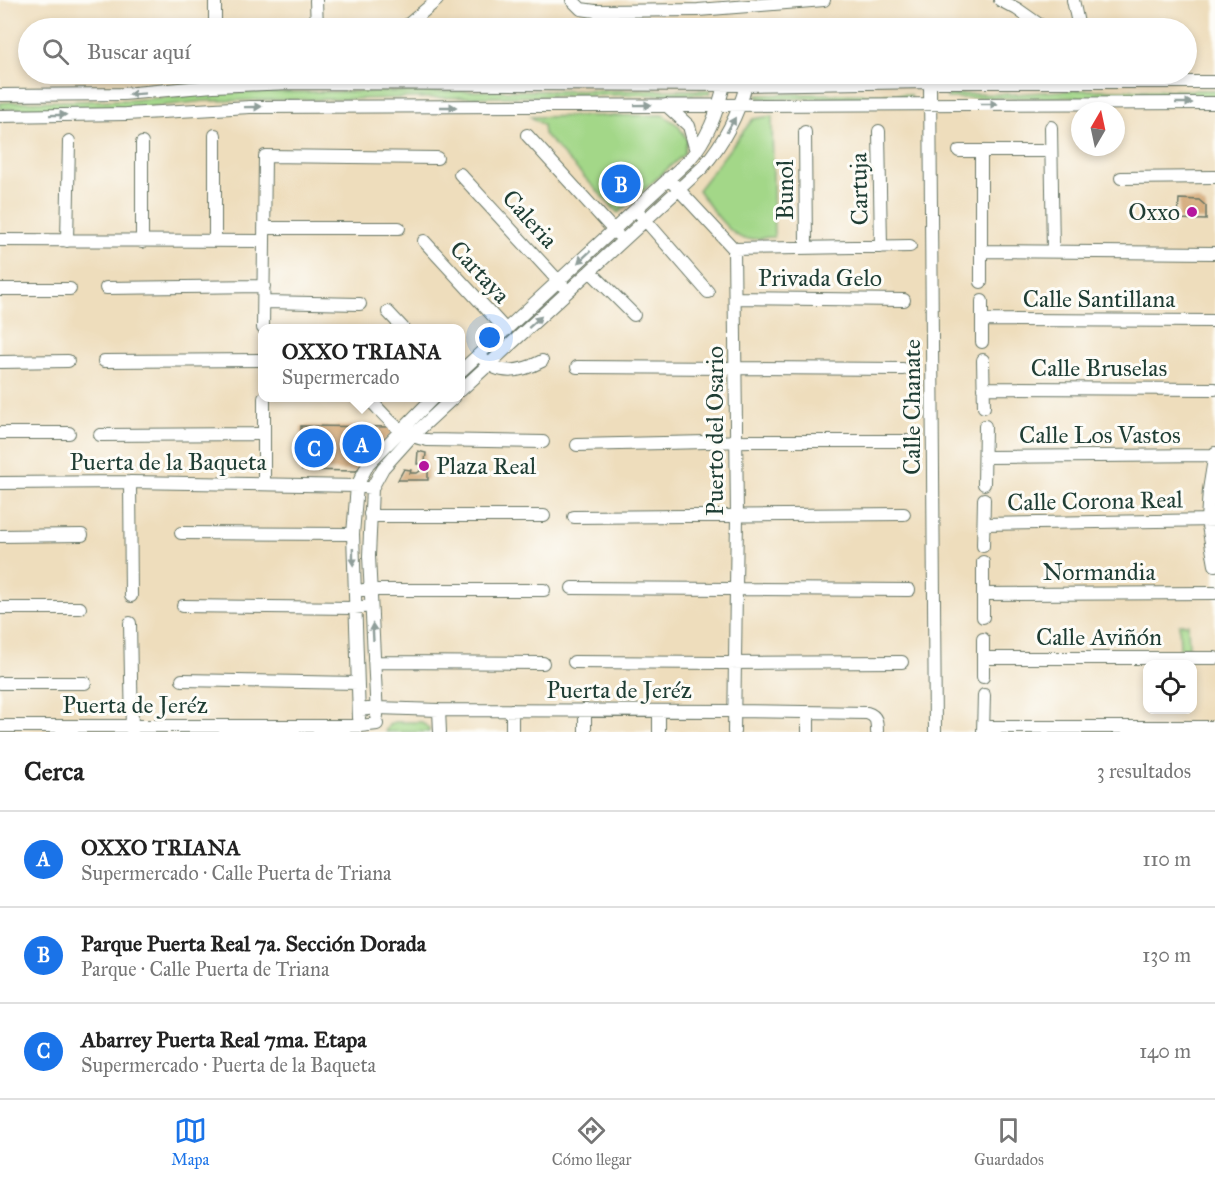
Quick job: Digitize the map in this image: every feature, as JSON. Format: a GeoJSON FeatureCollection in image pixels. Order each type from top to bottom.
{"type":"FeatureCollection","features":[{"type":"Feature","properties":{"kind":"street"},"geometry":{"type":"LineString","coordinates":[[215,0],[215,18]]}},
{"type":"Feature","properties":{"kind":"street"},"geometry":{"type":"LineString","coordinates":[[316,0],[317,18]]}},
{"type":"Feature","properties":{"kind":"street"},"geometry":{"type":"LineString","coordinates":[[416,18],[437,0]]}},
{"type":"Feature","properties":{"kind":"street"},"geometry":{"type":"LineString","coordinates":[[572,0],[580,9],[596,11],[698,10],[824,0]]}},
{"type":"Feature","properties":{"kind":"street"},"geometry":{"type":"LineString","coordinates":[[1000,0],[1030,18]]}},
{"type":"Feature","properties":{"kind":"street"},"geometry":{"type":"LineString","coordinates":[[1073,0],[1077,18]]}},
{"type":"Feature","properties":{"kind":"street"},"geometry":{"type":"LineString","coordinates":[[1197,81],[1215,82]]}},
{"type":"Feature","properties":{"kind":"street"},"geometry":{"type":"LineString","coordinates":[[0,95],[123,94],[188,84]]}},
{"type":"Feature","properties":{"kind":"street"},"geometry":{"type":"LineString","coordinates":[[508,84],[807,84]]}},
{"type":"Feature","properties":{"kind":"street","name":"Calle Chanate"},"geometry":{"type":"LineString","coordinates":[[930,84],[935,732]]}},
{"type":"Feature","properties":{"kind":"street"},"geometry":{"type":"LineString","coordinates":[[465,385],[506,330],[696,151],[706,137],[724,85]]}},
{"type":"Feature","properties":{"kind":"street"},"geometry":{"type":"LineString","coordinates":[[465,369],[483,360],[568,291],[703,167],[720,144],[741,105],[746,85]]}},
{"type":"Feature","properties":{"kind":"street"},"geometry":{"type":"LineString","coordinates":[[0,116],[126,114],[250,107],[1215,103]]}},
{"type":"Feature","properties":{"kind":"street"},"geometry":{"type":"LineString","coordinates":[[666,105],[689,126],[696,151]]}},
{"type":"Feature","properties":{"kind":"street"},"geometry":{"type":"LineString","coordinates":[[1051,128],[1053,252]]}},
{"type":"Feature","properties":{"kind":"street","name":"Cartuja"},"geometry":{"type":"LineString","coordinates":[[879,131],[881,247]]}},
{"type":"Feature","properties":{"kind":"street","name":"Bunol"},"geometry":{"type":"LineString","coordinates":[[805,132],[806,247]]}},
{"type":"Feature","properties":{"kind":"street"},"geometry":{"type":"LineString","coordinates":[[215,135],[215,241]]}},
{"type":"Feature","properties":{"kind":"street"},"geometry":{"type":"LineString","coordinates":[[527,135],[622,240]]}},
{"type":"Feature","properties":{"kind":"street"},"geometry":{"type":"LineString","coordinates":[[706,137],[720,144]]}},
{"type":"Feature","properties":{"kind":"street"},"geometry":{"type":"LineString","coordinates":[[68,241],[69,141]]}},
{"type":"Feature","properties":{"kind":"street"},"geometry":{"type":"LineString","coordinates":[[141,242],[142,143]]}},
{"type":"Feature","properties":{"kind":"street"},"geometry":{"type":"LineString","coordinates":[[959,151],[1051,151]]}},
{"type":"Feature","properties":{"kind":"street"},"geometry":{"type":"LineString","coordinates":[[981,152],[981,282]]}},
{"type":"Feature","properties":{"kind":"street"},"geometry":{"type":"LineString","coordinates":[[263,324],[265,156],[437,158]]}},
{"type":"Feature","properties":{"kind":"street","name":"Caleria"},"geometry":{"type":"LineString","coordinates":[[460,174],[568,291]]}},
{"type":"Feature","properties":{"kind":"street"},"geometry":{"type":"LineString","coordinates":[[1121,178],[1215,177]]}},
{"type":"Feature","properties":{"kind":"street"},"geometry":{"type":"LineString","coordinates":[[668,178],[734,249],[910,246]]}},
{"type":"Feature","properties":{"kind":"street"},"geometry":{"type":"LineString","coordinates":[[635,209],[708,292]]}},
{"type":"Feature","properties":{"kind":"street"},"geometry":{"type":"LineString","coordinates":[[0,240],[215,241],[264,234],[399,228]]}},
{"type":"Feature","properties":{"kind":"street","name":"Cartaya"},"geometry":{"type":"LineString","coordinates":[[424,241],[506,330]]}},
{"type":"Feature","properties":{"kind":"street","name":"Puerto del Osario"},"geometry":{"type":"LineString","coordinates":[[734,249],[737,516],[734,732]]}},
{"type":"Feature","properties":{"kind":"street"},"geometry":{"type":"LineString","coordinates":[[982,251],[1215,253]]}},
{"type":"Feature","properties":{"kind":"street"},"geometry":{"type":"LineString","coordinates":[[590,271],[633,315]]}},
{"type":"Feature","properties":{"kind":"street"},"geometry":{"type":"LineString","coordinates":[[106,288],[264,286]]}},
{"type":"Feature","properties":{"kind":"street"},"geometry":{"type":"LineString","coordinates":[[0,289],[70,289]]}},
{"type":"Feature","properties":{"kind":"street","name":"Privada Gelo"},"geometry":{"type":"LineString","coordinates":[[735,298],[904,300]]}},
{"type":"Feature","properties":{"kind":"street"},"geometry":{"type":"LineString","coordinates":[[981,301],[982,342]]}},
{"type":"Feature","properties":{"kind":"street"},"geometry":{"type":"LineString","coordinates":[[264,302],[360,304]]}},
{"type":"Feature","properties":{"kind":"street"},"geometry":{"type":"LineString","coordinates":[[388,312],[399,324]]}},
{"type":"Feature","properties":{"kind":"street","name":"Calle Santillana"},"geometry":{"type":"LineString","coordinates":[[982,320],[1215,321]]}},
{"type":"Feature","properties":{"kind":"street"},"geometry":{"type":"LineString","coordinates":[[104,362],[258,360]]}},
{"type":"Feature","properties":{"kind":"street"},"geometry":{"type":"LineString","coordinates":[[483,360],[499,369],[518,370],[530,368],[542,360]]}},
{"type":"Feature","properties":{"kind":"street"},"geometry":{"type":"LineString","coordinates":[[983,360],[984,407]]}},
{"type":"Feature","properties":{"kind":"street"},"geometry":{"type":"LineString","coordinates":[[0,362],[68,362]]}},
{"type":"Feature","properties":{"kind":"street"},"geometry":{"type":"LineString","coordinates":[[577,367],[903,369]]}},
{"type":"Feature","properties":{"kind":"street","name":"Calle Bruselas"},"geometry":{"type":"LineString","coordinates":[[983,388],[1215,388]]}},
{"type":"Feature","properties":{"kind":"street"},"geometry":{"type":"LineString","coordinates":[[264,402],[264,484]]}},
{"type":"Feature","properties":{"kind":"street"},"geometry":{"type":"LineString","coordinates":[[372,402],[405,434],[428,440],[543,442]]}},
{"type":"Feature","properties":{"kind":"street"},"geometry":{"type":"LineString","coordinates":[[377,728],[371,589],[372,488],[405,434],[430,402]]}},
{"type":"Feature","properties":{"kind":"street"},"geometry":{"type":"LineString","coordinates":[[360,729],[353,534],[357,486],[368,464],[448,402]]}},
{"type":"Feature","properties":{"kind":"street"},"geometry":{"type":"LineString","coordinates":[[984,484],[985,426]]}},
{"type":"Feature","properties":{"kind":"street"},"geometry":{"type":"LineString","coordinates":[[0,433],[69,433]]}},
{"type":"Feature","properties":{"kind":"street"},"geometry":{"type":"LineString","coordinates":[[100,435],[264,434]]}},
{"type":"Feature","properties":{"kind":"street"},"geometry":{"type":"LineString","coordinates":[[577,445],[736,441],[908,441]]}},
{"type":"Feature","properties":{"kind":"street"},"geometry":{"type":"LineString","coordinates":[[1215,454],[1209,490],[1215,565]]}},
{"type":"Feature","properties":{"kind":"street","name":"Calle Los Vastos"},"geometry":{"type":"LineString","coordinates":[[985,457],[1215,454]]}},
{"type":"Feature","properties":{"kind":"street"},"geometry":{"type":"LineString","coordinates":[[130,482],[131,596]]}},
{"type":"Feature","properties":{"kind":"street","name":"Puerta de la Baqueta"},"geometry":{"type":"LineString","coordinates":[[0,483],[130,482],[372,488]]}},
{"type":"Feature","properties":{"kind":"street"},"geometry":{"type":"LineString","coordinates":[[983,546],[984,499]]}},
{"type":"Feature","properties":{"kind":"street"},"geometry":{"type":"LineString","coordinates":[[370,514],[377,516],[544,516]]}},
{"type":"Feature","properties":{"kind":"street"},"geometry":{"type":"LineString","coordinates":[[574,517],[904,514]]}},
{"type":"Feature","properties":{"kind":"street","name":"Calle Corona Real"},"geometry":{"type":"LineString","coordinates":[[984,524],[1211,520]]}},
{"type":"Feature","properties":{"kind":"street"},"geometry":{"type":"LineString","coordinates":[[182,533],[353,534]]}},
{"type":"Feature","properties":{"kind":"street"},"geometry":{"type":"LineString","coordinates":[[0,536],[82,535]]}},
{"type":"Feature","properties":{"kind":"street"},"geometry":{"type":"LineString","coordinates":[[983,562],[983,617]]}},
{"type":"Feature","properties":{"kind":"street"},"geometry":{"type":"LineString","coordinates":[[572,588],[909,590]]}},
{"type":"Feature","properties":{"kind":"street"},"geometry":{"type":"LineString","coordinates":[[354,591],[371,589],[377,591],[544,590]]}},
{"type":"Feature","properties":{"kind":"street","name":"Normandia"},"geometry":{"type":"LineString","coordinates":[[983,594],[1215,593]]}},
{"type":"Feature","properties":{"kind":"street"},"geometry":{"type":"LineString","coordinates":[[183,606],[354,608],[372,606]]}},
{"type":"Feature","properties":{"kind":"street"},"geometry":{"type":"LineString","coordinates":[[0,608],[80,608]]}},
{"type":"Feature","properties":{"kind":"street"},"geometry":{"type":"LineString","coordinates":[[130,623],[132,729]]}},
{"type":"Feature","properties":{"kind":"street"},"geometry":{"type":"LineString","coordinates":[[983,639],[983,677]]}},
{"type":"Feature","properties":{"kind":"street","name":"Calle Aviñón"},"geometry":{"type":"LineString","coordinates":[[983,658],[1215,658]]}},
{"type":"Feature","properties":{"kind":"street"},"geometry":{"type":"LineString","coordinates":[[374,660],[379,662],[543,663]]}},
{"type":"Feature","properties":{"kind":"street"},"geometry":{"type":"LineString","coordinates":[[574,662],[902,662]]}},
{"type":"Feature","properties":{"kind":"street"},"geometry":{"type":"LineString","coordinates":[[182,680],[358,683]]}},
{"type":"Feature","properties":{"kind":"street"},"geometry":{"type":"LineString","coordinates":[[0,683],[86,683]]}},
{"type":"Feature","properties":{"kind":"street"},"geometry":{"type":"LineString","coordinates":[[984,694],[983,729],[1215,727]]}},
{"type":"Feature","properties":{"kind":"street","name":"Puerta de Jeréz"},"geometry":{"type":"LineString","coordinates":[[359,710],[376,708],[867,713],[874,717],[877,726]]}},
{"type":"Feature","properties":{"kind":"street"},"geometry":{"type":"LineString","coordinates":[[439,710],[440,732]]}},
{"type":"Feature","properties":{"kind":"street"},"geometry":{"type":"LineString","coordinates":[[512,710],[512,732]]}},
{"type":"Feature","properties":{"kind":"street"},"geometry":{"type":"LineString","coordinates":[[585,710],[585,732]]}},
{"type":"Feature","properties":{"kind":"street"},"geometry":{"type":"LineString","coordinates":[[659,711],[659,732]]}},
{"type":"Feature","properties":{"kind":"street"},"geometry":{"type":"LineString","coordinates":[[808,712],[808,732]]}},
{"type":"Feature","properties":{"kind":"street","name":"Puerta de Jeréz"},"geometry":{"type":"LineString","coordinates":[[0,726],[58,729],[377,728]]}},
{"type":"Feature","properties":{"kind":"green space"},"geometry":{"type":"Polygon","coordinates":[[[709,90],[711,92],[709,94],[205,101],[140,108],[0,109],[0,103],[11,102],[132,100],[231,92],[709,90]]]}},
{"type":"Feature","properties":{"kind":"green space"},"geometry":{"type":"Polygon","coordinates":[[[1075,90],[1215,90],[1215,97],[947,98],[948,94],[1014,94],[1075,90]]]}},
{"type":"Feature","properties":{"kind":"green space"},"geometry":{"type":"Polygon","coordinates":[[[905,94],[912,97],[763,99],[756,97],[758,95],[905,94]]]}},
{"type":"Feature","properties":{"kind":"green space"},"geometry":{"type":"Polygon","coordinates":[[[663,115],[678,125],[687,140],[684,154],[618,213],[544,134],[543,125],[531,117],[663,115]]]}},
{"type":"Feature","properties":{"kind":"green space"},"geometry":{"type":"Polygon","coordinates":[[[772,116],[774,237],[745,239],[739,237],[725,225],[698,190],[753,119],[772,116]]]}},
{"type":"Feature","properties":{"kind":"green space"},"geometry":{"type":"Polygon","coordinates":[[[1179,624],[1188,624],[1189,648],[1180,649],[1179,624]]]}},
{"type":"Feature","properties":{"kind":"green space"},"geometry":{"type":"Polygon","coordinates":[[[394,722],[422,722],[429,732],[385,732],[394,722]]]}},
{"type":"Feature","properties":{"kind":"building","name":"Oxxo"},"geometry":{"type":"Polygon","coordinates":[[[1179,199],[1199,200],[1206,206],[1206,220],[1178,219],[1179,199]]]}},
{"type":"Feature","properties":{"kind":"building"},"geometry":{"type":"Polygon","coordinates":[[[301,426],[393,427],[394,431],[356,471],[302,470],[301,426]]]}},
{"type":"Feature","properties":{"kind":"building","name":"Plaza Real"},"geometry":{"type":"Polygon","coordinates":[[[418,451],[426,453],[428,480],[398,480],[404,469],[411,470],[410,473],[420,471],[421,464],[417,464],[418,451]]]}},
{"type":"Feature","properties":{"kind":"place","name":"Parque Puerta Real 7a. Sección Dorada"},"geometry":{"type":"Point","coordinates":[621,184]}},
{"type":"Feature","properties":{"kind":"place","name":"Oxxo"},"geometry":{"type":"Point","coordinates":[1192,212]}},
{"type":"Feature","properties":{"kind":"place","name":"OXXO TRIANA"},"geometry":{"type":"Point","coordinates":[362,444]}},
{"type":"Feature","properties":{"kind":"place","name":"Abarrey Puerta Real 7ma. Etapa"},"geometry":{"type":"Point","coordinates":[314,448]}},
{"type":"Feature","properties":{"kind":"place","name":"Plaza Real"},"geometry":{"type":"Point","coordinates":[424,466]}}]}
